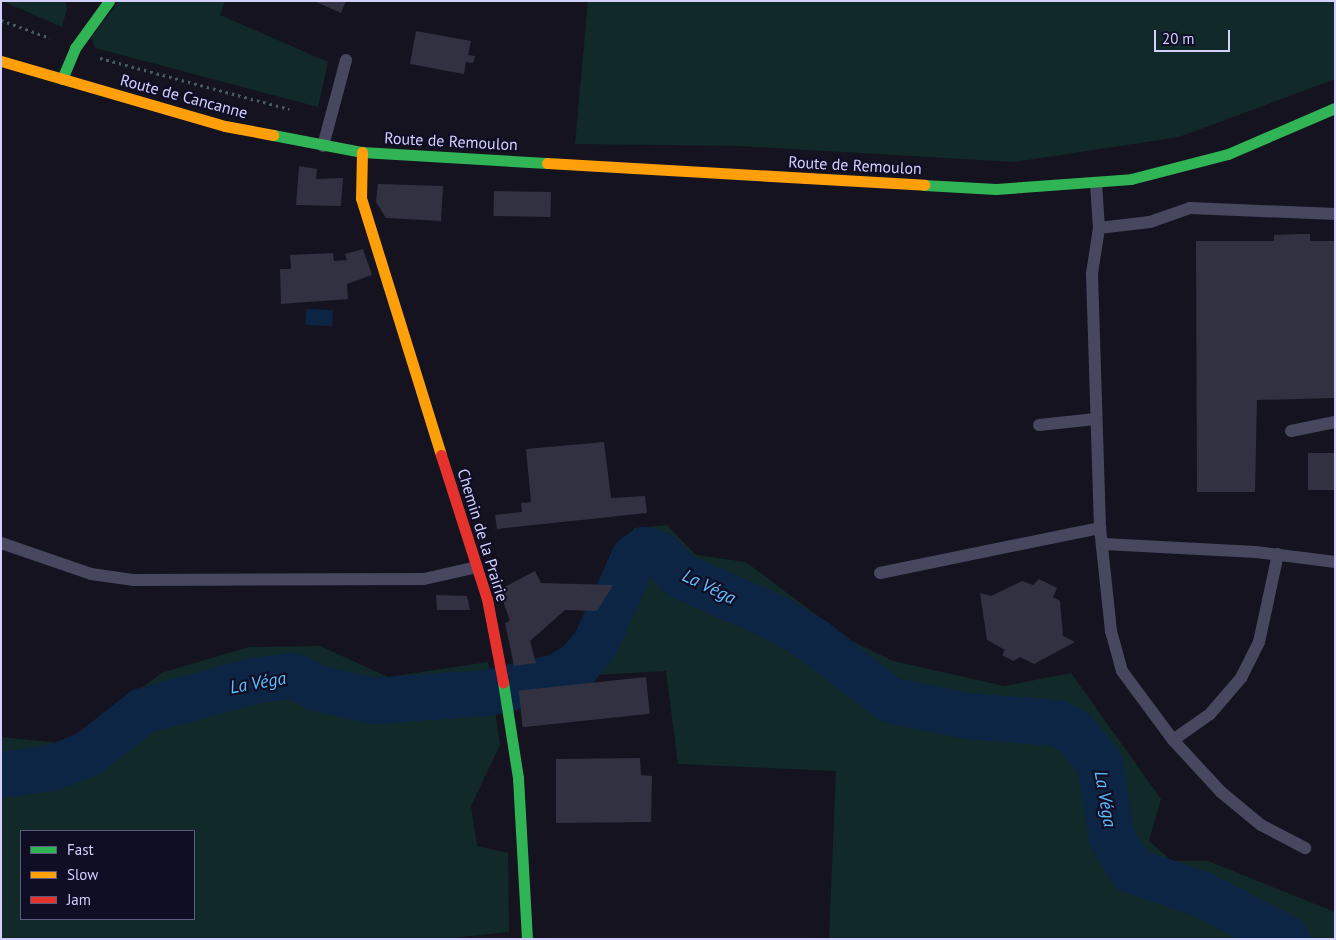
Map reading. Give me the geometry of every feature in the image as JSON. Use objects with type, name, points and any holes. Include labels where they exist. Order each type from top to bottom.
[{"type":"main road","points":[[62,79],[75,48],[109,1]]},
{"type":"main road","name":"Route de Cancanne","points":[[1,61],[225,126],[362,152]]},
{"type":"main road","name":"Route de Remoulon","points":[[362,152],[996,189],[1096,183],[1228,154],[1335,108]]},
{"type":"main road","name":"Chemin de la Prairie","points":[[362,152],[361,198],[371,236],[477,567],[500,665],[507,699],[518,778],[526,939]]},
{"type":"lane","points":[[323,146],[327,118],[346,60]]},
{"type":"lane","points":[[1096,183],[1099,228],[1092,274],[1100,528],[1104,544],[1111,631],[1122,671],[1173,740],[1242,811],[1305,848]]},
{"type":"lane","points":[[1099,228],[1150,222],[1190,208],[1335,214]]},
{"type":"lane","points":[[1039,425],[1096,419]]},
{"type":"lane","points":[[1291,431],[1335,422]]},
{"type":"lane","points":[[880,573],[1100,528]]},
{"type":"lane","points":[[1,543],[91,574],[134,580],[424,578],[477,567]]},
{"type":"lane","points":[[1104,544],[1278,554],[1335,562]]},
{"type":"lane","points":[[1173,740],[1210,714],[1241,678],[1259,642],[1278,554]]},
{"type":"path","points":[[1,20],[75,48],[327,118]]},
{"type":"green space","points":[[2,1],[65,1],[67,8],[62,27]]},
{"type":"green space","points":[[119,1],[225,1],[220,15],[328,62],[318,107],[95,48],[91,38]]},
{"type":"green space","points":[[588,1],[1335,1],[1335,79],[1179,137],[1014,162],[740,146],[575,144]]},
{"type":"green space","points":[[667,525],[696,555],[746,562],[850,640],[893,661],[1004,686],[1071,673],[1161,799],[1149,841],[1172,861],[1208,861],[1335,912],[1335,939],[829,939],[836,771],[678,764],[666,671],[578,676],[603,655],[637,591],[611,568],[634,528]]},
{"type":"green space","points":[[320,646],[388,677],[488,662],[500,745],[471,806],[477,846],[508,853],[509,932],[443,939],[1,939],[1,737],[71,744],[161,673],[249,647]]},
{"type":"water","points":[[306,309],[333,310],[332,326],[305,325]]},
{"type":"building","points":[[314,1],[346,1],[341,13]]},
{"type":"building","points":[[416,31],[471,41],[468,55],[475,56],[473,63],[466,62],[464,74],[410,64]]},
{"type":"building","points":[[299,166],[317,169],[316,179],[343,178],[341,206],[296,205]]},
{"type":"building","points":[[378,184],[443,186],[441,221],[386,218],[376,202]]},
{"type":"building","points":[[494,191],[551,192],[551,217],[494,216]]},
{"type":"building","points":[[1310,234],[1310,241],[1335,241],[1335,398],[1257,400],[1255,492],[1197,492],[1196,241],[1274,241],[1274,235]]},
{"type":"building","points":[[363,249],[372,275],[347,284],[348,299],[281,304],[280,269],[291,269],[290,255],[333,253],[334,261],[347,260],[345,254]]},
{"type":"building","points":[[604,442],[611,498],[645,496],[647,513],[497,529],[495,515],[522,512],[521,503],[531,502],[526,449]]},
{"type":"building","points":[[1308,453],[1335,453],[1335,490],[1308,490]]},
{"type":"building","points":[[535,571],[541,583],[613,585],[597,611],[565,610],[530,641],[536,663],[514,666],[505,623],[510,621],[499,590]]},
{"type":"building","points":[[1039,579],[1057,588],[1053,597],[1060,601],[1063,636],[1075,642],[1034,664],[1020,657],[1013,661],[1002,655],[1005,650],[987,640],[980,593],[991,596],[1022,581],[1033,585]]},
{"type":"building","points":[[436,595],[467,596],[470,610],[437,610]]},
{"type":"building","points":[[646,677],[650,714],[523,727],[519,690]]},
{"type":"building","points":[[640,758],[641,775],[652,776],[651,822],[556,823],[556,759]]},
{"type":"waterway","name":"La Véga","points":[[1,775],[53,768],[88,754],[143,711],[257,680],[294,676],[317,688],[373,701],[487,693],[557,677],[578,665],[595,645],[634,558],[645,550],[660,555],[681,576],[778,619],[813,640],[890,700],[966,716],[1057,723],[1074,732],[1100,763],[1112,838],[1131,870],[1203,895],[1287,939]]},
{"type":"traffic: fast","points":[[62,79],[75,48],[109,1]]},
{"type":"traffic: fast","points":[[924,185],[996,189],[1131,179],[1228,154],[1335,108]]},
{"type":"traffic: fast","points":[[273,135],[362,152],[547,163]]},
{"type":"traffic: fast","points":[[503,682],[518,778],[527,939]]},
{"type":"traffic: slow","points":[[1,61],[225,126],[273,135]]},
{"type":"traffic: slow","points":[[362,152],[361,198],[441,455]]},
{"type":"traffic: slow","points":[[547,163],[924,185]]},
{"type":"traffic: jam","points":[[441,455],[487,599],[503,682]]}]
